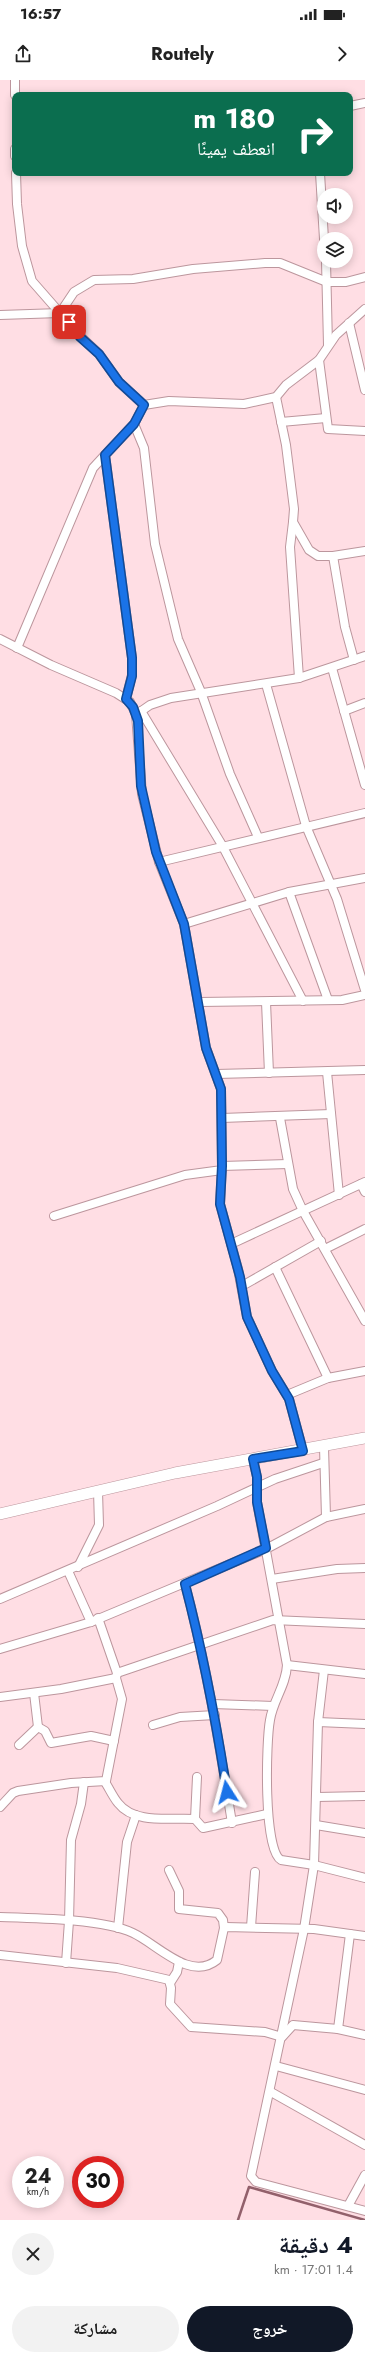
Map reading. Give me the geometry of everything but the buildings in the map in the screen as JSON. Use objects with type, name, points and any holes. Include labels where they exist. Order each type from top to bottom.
[{"type":"street","points":[[15,80],[15,92]]},
{"type":"street","points":[[353,105],[365,103]]},
{"type":"street","points":[[16,176],[17,204],[26,266],[32,281],[99,354],[119,382],[144,405],[169,402],[244,404],[276,397],[286,385],[320,360],[336,334],[365,309]]},
{"type":"street","points":[[320,176],[324,232]]},
{"type":"street","points":[[60,313],[74,292],[94,280],[133,278],[193,269],[280,263],[327,282],[346,282],[365,277]]},
{"type":"street","points":[[326,268],[328,346]]},
{"type":"street","points":[[0,315],[60,313]]},
{"type":"street","points":[[349,323],[365,390]]},
{"type":"street","points":[[320,360],[326,426],[330,430],[365,431]]},
{"type":"street","points":[[276,397],[294,509],[290,547],[299,678]]},
{"type":"street","points":[[16,648],[93,468],[134,424],[144,405]]},
{"type":"street","points":[[281,422],[326,418]]},
{"type":"street","points":[[134,424],[144,448],[155,544],[178,639],[201,692],[225,760],[258,838]]},
{"type":"street","points":[[105,455],[132,658],[132,676],[126,699]]},
{"type":"street","points":[[293,522],[309,550],[318,556],[333,556],[365,551]]},
{"type":"street","points":[[333,556],[345,626],[354,660]]},
{"type":"street","points":[[0,639],[16,648],[126,699],[138,712],[222,845],[303,1000]]},
{"type":"street","points":[[138,712],[161,701],[201,692],[266,684],[299,678],[365,656]]},
{"type":"street","points":[[332,668],[365,785]]},
{"type":"street","points":[[266,684],[306,826],[332,886],[365,990]]},
{"type":"street","points":[[344,710],[365,703]]},
{"type":"street","points":[[138,712],[141,786],[159,862],[184,924],[208,1058],[221,1089],[222,1168],[220,1204],[242,1286],[247,1317],[275,1377],[287,1395],[303,1451]]},
{"type":"street","points":[[159,862],[222,845],[365,813]]},
{"type":"street","points":[[184,924],[288,892],[332,886],[365,878]]},
{"type":"street","points":[[288,892],[328,1000]]},
{"type":"street","points":[[199,1002],[328,1000],[365,995]]},
{"type":"street","points":[[266,1002],[269,1073]]},
{"type":"street","points":[[216,1074],[365,1070]]},
{"type":"street","points":[[327,1072],[339,1195]]},
{"type":"street","points":[[222,1118],[280,1118],[331,1114]]},
{"type":"street","points":[[280,1118],[291,1182],[303,1211],[365,1321]]},
{"type":"street","points":[[54,1216],[185,1175],[222,1168],[288,1164]]},
{"type":"street","points":[[231,1244],[363,1183],[365,1192]]},
{"type":"street","points":[[325,1249],[365,1229]]},
{"type":"street","points":[[242,1286],[321,1241]]},
{"type":"street","points":[[275,1267],[328,1378]]},
{"type":"street","points":[[287,1395],[328,1378],[365,1371]]},
{"type":"street","points":[[0,1514],[187,1471],[303,1451],[365,1438]]},
{"type":"street","points":[[324,1447],[326,1517]]},
{"type":"street","points":[[253,1459],[256,1470],[256,1487],[266,1548],[280,1619],[287,1665],[284,1684],[273,1706],[268,1735],[268,1814],[275,1852],[278,1858],[314,1865],[365,1878]]},
{"type":"street","points":[[0,1599],[78,1567],[275,1479],[324,1463]]},
{"type":"street","points":[[78,1567],[99,1525],[98,1491]]},
{"type":"street","points":[[0,1649],[94,1620],[185,1584],[266,1548],[326,1517],[365,1509]]},
{"type":"street","points":[[272,1579],[337,1569],[365,1568]]},
{"type":"street","points":[[68,1571],[94,1620],[116,1675],[122,1699],[105,1782],[118,1803],[136,1815],[154,1819],[196,1819]]},
{"type":"street","points":[[185,1584],[201,1643],[213,1704],[232,1823]]},
{"type":"street","points":[[0,1697],[34,1693],[116,1675],[201,1643],[265,1622],[280,1619],[365,1624]]},
{"type":"street","points":[[287,1665],[365,1674]]},
{"type":"street","points":[[324,1670],[318,1722],[314,1865],[304,1929],[271,2092],[251,2172],[252,2179],[365,2211]]},
{"type":"street","points":[[34,1693],[38,1727]]},
{"type":"street","points":[[213,1704],[273,1706]]},
{"type":"street","points":[[153,1725],[180,1717],[215,1715]]},
{"type":"street","points":[[318,1722],[365,1724]]},
{"type":"street","points":[[38,1727],[45,1731],[51,1744],[91,1736],[114,1741]]},
{"type":"street","points":[[19,1744],[38,1727]]},
{"type":"street","points":[[197,1777],[196,1819],[203,1828],[232,1823],[268,1814]]},
{"type":"street","points":[[0,1807],[13,1793],[18,1791],[84,1782],[105,1782]]},
{"type":"street","points":[[66,1963],[69,1921],[70,1840],[81,1804],[84,1782]]},
{"type":"street","points":[[317,1797],[365,1796]]},
{"type":"street","points":[[118,1928],[127,1842],[136,1815]]},
{"type":"street","points":[[316,1825],[365,1832]]},
{"type":"street","points":[[0,1917],[69,1921],[118,1928],[134,1933],[179,1962],[195,1968],[213,1963],[217,1960],[224,1928],[221,1916],[218,1913],[179,1909],[179,1891],[169,1870]]},
{"type":"street","points":[[251,1927],[255,1872]]},
{"type":"street","points":[[224,1928],[251,1927],[304,1929],[365,1936]]},
{"type":"street","points":[[338,2029],[350,1934]]},
{"type":"street","points":[[0,1956],[132,1971],[165,1978],[170,1984]]},
{"type":"street","points":[[179,1962],[177,1972],[170,1984],[170,2004],[191,2027],[265,2032],[282,2037]]},
{"type":"street","points":[[282,2037],[293,2025],[338,2029],[365,2035]]},
{"type":"street","points":[[276,2066],[365,2090]]},
{"type":"street","points":[[271,2092],[365,2145]]},
{"type":"street","points":[[348,2206],[365,2175]]},
{"type":"waterway","points":[[238,2220],[249,2187],[365,2220]]},
{"type":"route","points":[[69,322],[80,337],[99,354],[119,382],[144,405],[134,424],[105,455],[109,471],[114,526],[132,658],[132,676],[126,699],[133,707],[138,721],[139,770],[142,794],[156,852],[162,870],[171,887],[184,924],[208,1058],[220,1084],[222,1093],[222,1166],[219,1195],[220,1204],[240,1277],[247,1317],[275,1377],[289,1399],[303,1451],[253,1459],[257,1477],[257,1502],[266,1548],[185,1584],[201,1643],[213,1704],[227,1792]]}]
